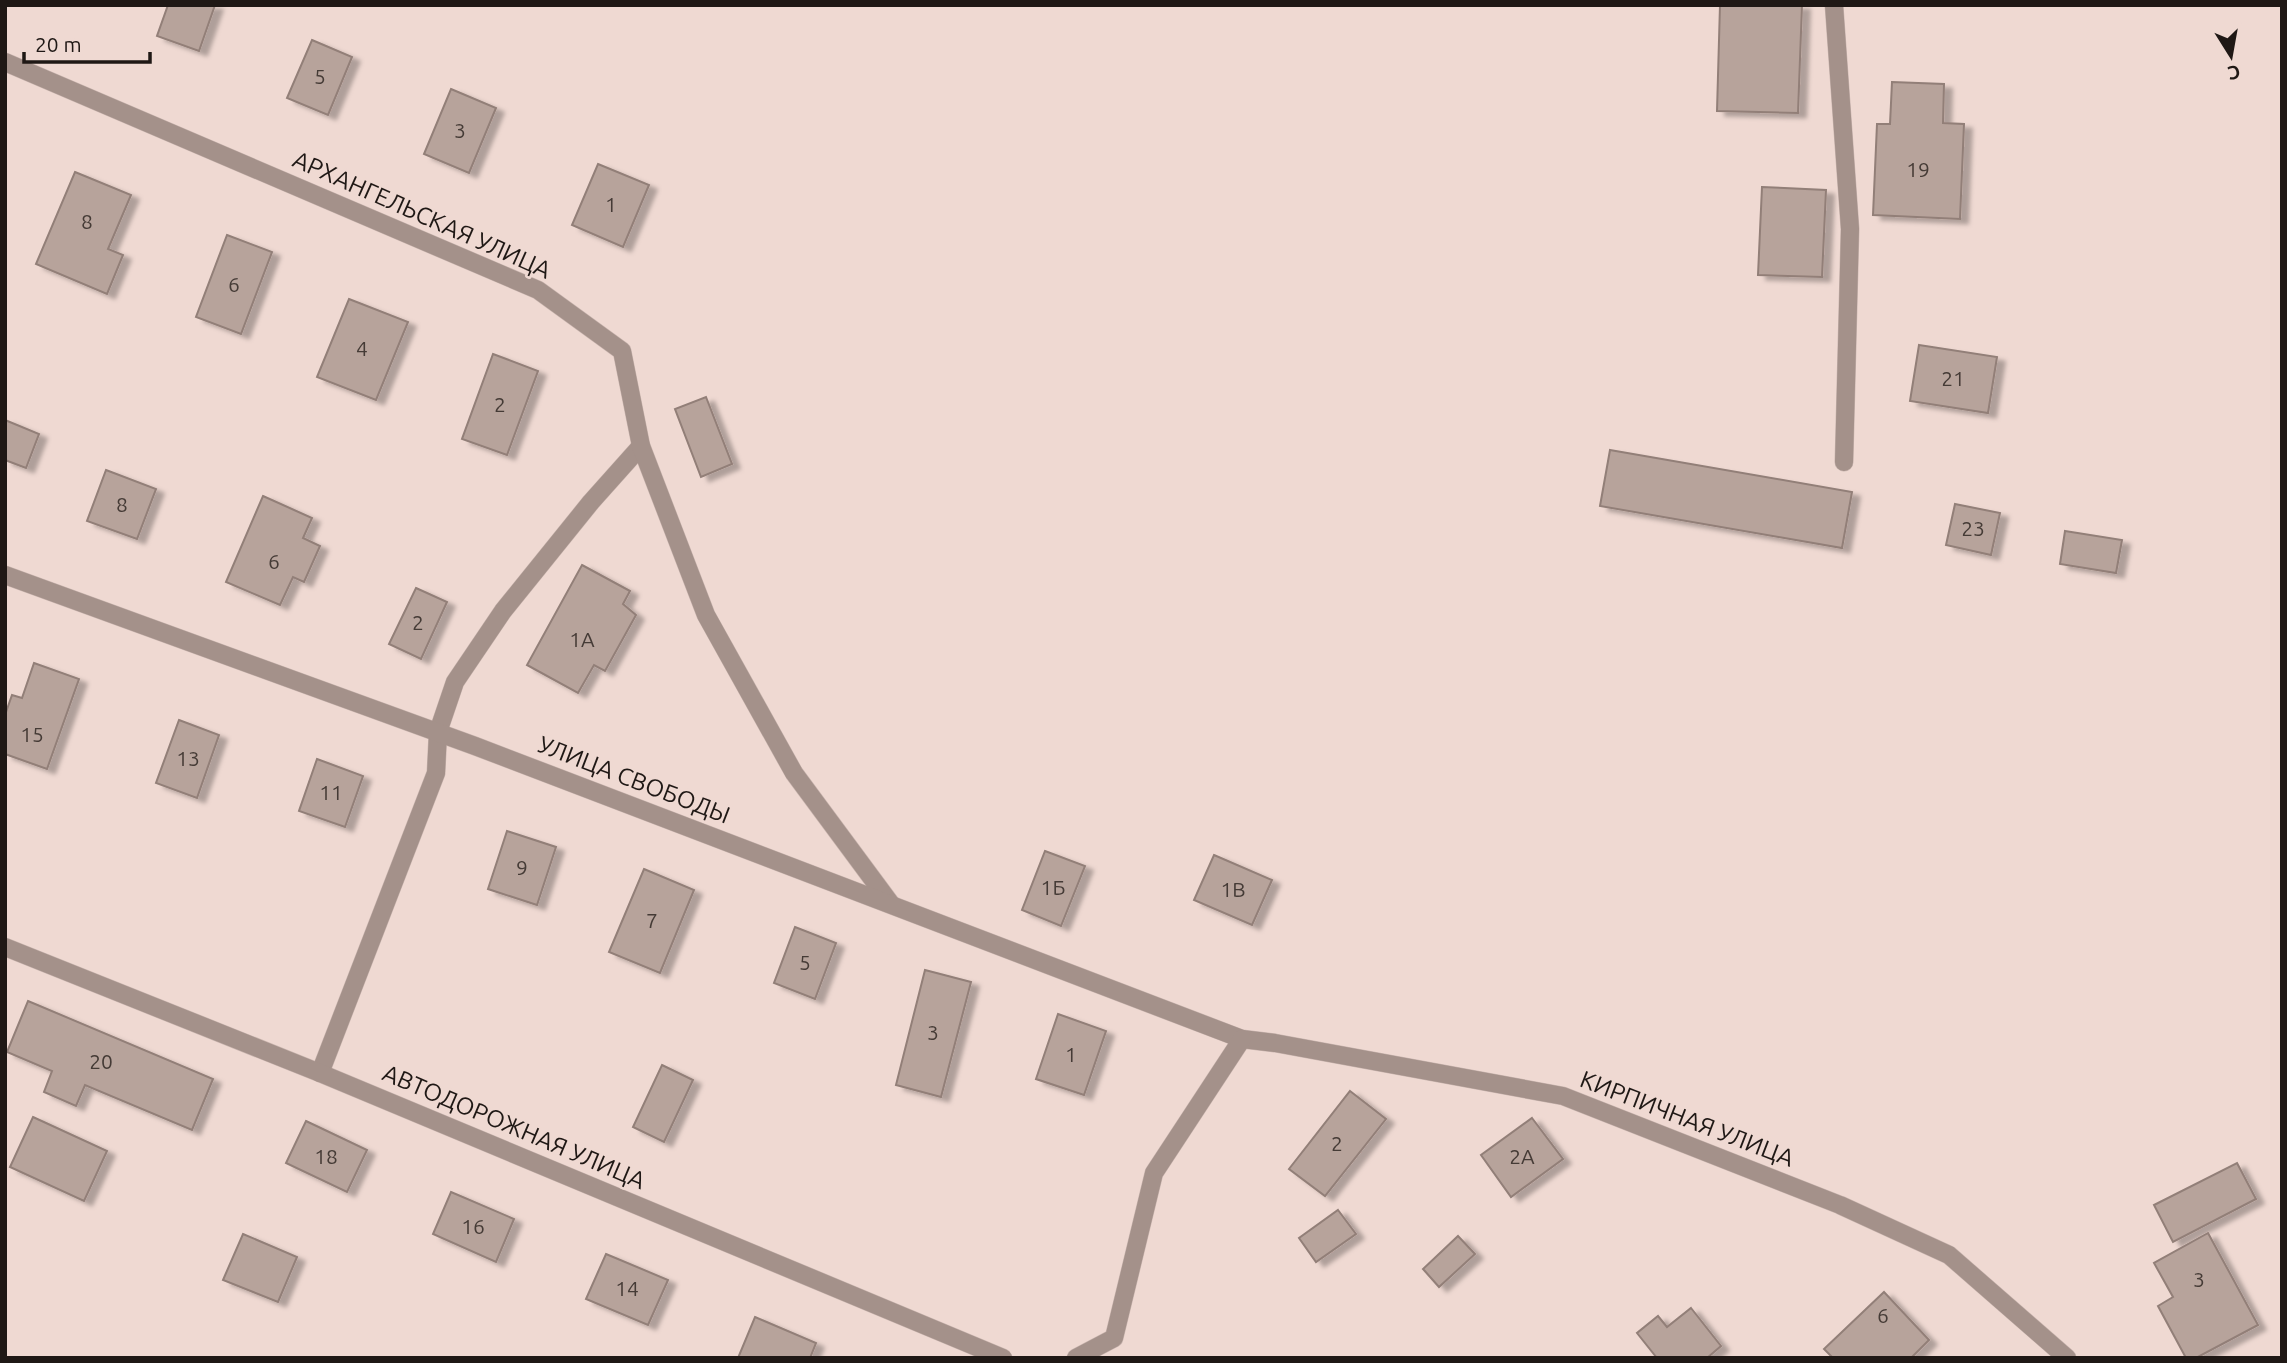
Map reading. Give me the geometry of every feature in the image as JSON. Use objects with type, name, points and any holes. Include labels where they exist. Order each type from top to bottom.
[{"type":"street","points":[[1834,5],[1850,229],[1844,462]]},
{"type":"street","name":"АРХАНГЕЛЬСКАЯ УЛИЦА","points":[[5,62],[538,290],[622,351],[641,446],[706,615],[794,773],[892,905]]},
{"type":"street","points":[[320,1073],[436,773],[438,732],[455,682],[503,611],[591,502],[641,446]]},
{"type":"street","name":"УЛИЦА СВОБОДЫ","points":[[5,575],[438,732],[1242,1039]]},
{"type":"street","name":"АВТОДОРОЖНАЯ УЛИЦА","points":[[5,947],[320,1073],[1003,1358]]},
{"type":"street","points":[[1076,1358],[1114,1338],[1154,1174],[1242,1039]]},
{"type":"street","name":"КИРПИЧНАЯ УЛИЦА","points":[[1242,1039],[1563,1096],[1840,1205],[1949,1255],[2067,1358]]},
{"type":"building","points":[[168,5],[215,5],[199,51],[157,36]]},
{"type":"building","points":[[1720,5],[1802,5],[1798,113],[1717,111]]},
{"type":"building","points":[[312,40],[352,57],[328,115],[287,98]]},
{"type":"building","points":[[1892,82],[1944,84],[1943,123],[1964,124],[1960,219],[1873,215],[1877,124],[1890,124]]},
{"type":"building","points":[[451,89],[496,108],[469,173],[424,154]]},
{"type":"building","points":[[598,164],[649,185],[623,247],[572,225]]},
{"type":"building","points":[[75,172],[131,195],[108,249],[123,255],[107,294],[36,264]]},
{"type":"building","points":[[1762,187],[1826,190],[1822,277],[1758,275]]},
{"type":"building","points":[[227,235],[272,252],[241,334],[196,317]]},
{"type":"building","points":[[349,299],[408,322],[376,400],[317,377]]},
{"type":"building","points":[[1919,345],[1997,357],[1988,413],[1910,401]]},
{"type":"building","points":[[493,354],[538,371],[507,455],[462,439]]},
{"type":"building","points":[[706,397],[732,464],[701,477],[675,409]]},
{"type":"building","points":[[5,420],[39,434],[26,468],[5,460]]},
{"type":"building","points":[[1610,450],[1852,492],[1842,548],[1600,506]]},
{"type":"building","points":[[106,470],[156,489],[137,539],[87,521]]},
{"type":"building","points":[[263,496],[312,518],[303,538],[320,546],[304,582],[293,577],[280,605],[226,582]]},
{"type":"building","points":[[1955,504],[2000,513],[1991,555],[1946,545]]},
{"type":"building","points":[[2065,531],[2122,540],[2116,573],[2060,564]]},
{"type":"building","points":[[582,565],[630,591],[623,604],[636,615],[605,671],[594,665],[578,693],[527,665]]},
{"type":"building","points":[[416,588],[447,602],[421,659],[389,644]]},
{"type":"building","points":[[34,663],[79,679],[47,769],[5,754],[5,715],[12,695],[22,698]]},
{"type":"building","points":[[179,720],[219,735],[197,798],[156,783]]},
{"type":"building","points":[[317,759],[363,776],[345,827],[299,811]]},
{"type":"building","points":[[507,831],[556,847],[537,905],[488,889]]},
{"type":"building","points":[[1045,851],[1085,866],[1061,926],[1022,910]]},
{"type":"building","points":[[1214,855],[1272,880],[1252,925],[1194,900]]},
{"type":"building","points":[[644,869],[694,890],[660,973],[609,952]]},
{"type":"building","points":[[795,927],[836,943],[815,999],[774,983]]},
{"type":"building","points":[[925,970],[971,982],[941,1097],[896,1085]]},
{"type":"building","points":[[28,1001],[213,1079],[192,1130],[85,1085],[76,1106],[44,1092],[52,1071],[7,1052]]},
{"type":"building","points":[[1058,1014],[1106,1031],[1084,1095],[1036,1079]]},
{"type":"building","points":[[662,1065],[693,1080],[664,1142],[633,1127]]},
{"type":"building","points":[[1350,1091],[1386,1119],[1325,1196],[1289,1169]]},
{"type":"building","points":[[33,1117],[107,1151],[84,1201],[10,1167]]},
{"type":"building","points":[[1532,1118],[1563,1159],[1511,1197],[1481,1155]]},
{"type":"building","points":[[306,1121],[367,1150],[347,1192],[286,1163]]},
{"type":"building","points":[[2237,1163],[2256,1199],[2173,1242],[2154,1205]]},
{"type":"building","points":[[451,1192],[514,1219],[496,1262],[433,1234]]},
{"type":"building","points":[[1338,1210],[1356,1234],[1316,1262],[1299,1238]]},
{"type":"building","points":[[2208,1233],[2258,1325],[2196,1358],[2186,1358],[2158,1306],[2173,1297],[2154,1263]]},
{"type":"building","points":[[243,1234],[297,1257],[278,1302],[223,1280]]},
{"type":"building","points":[[1458,1236],[1475,1254],[1439,1287],[1423,1269]]},
{"type":"building","points":[[606,1254],[668,1280],[648,1325],[586,1299]]},
{"type":"building","points":[[1884,1292],[1929,1340],[1911,1358],[1833,1358],[1824,1349]]},
{"type":"building","points":[[1691,1308],[1721,1346],[1707,1358],[1657,1358],[1637,1333],[1658,1316],[1667,1327]]},
{"type":"building","points":[[755,1317],[816,1343],[810,1358],[738,1358]]}]
